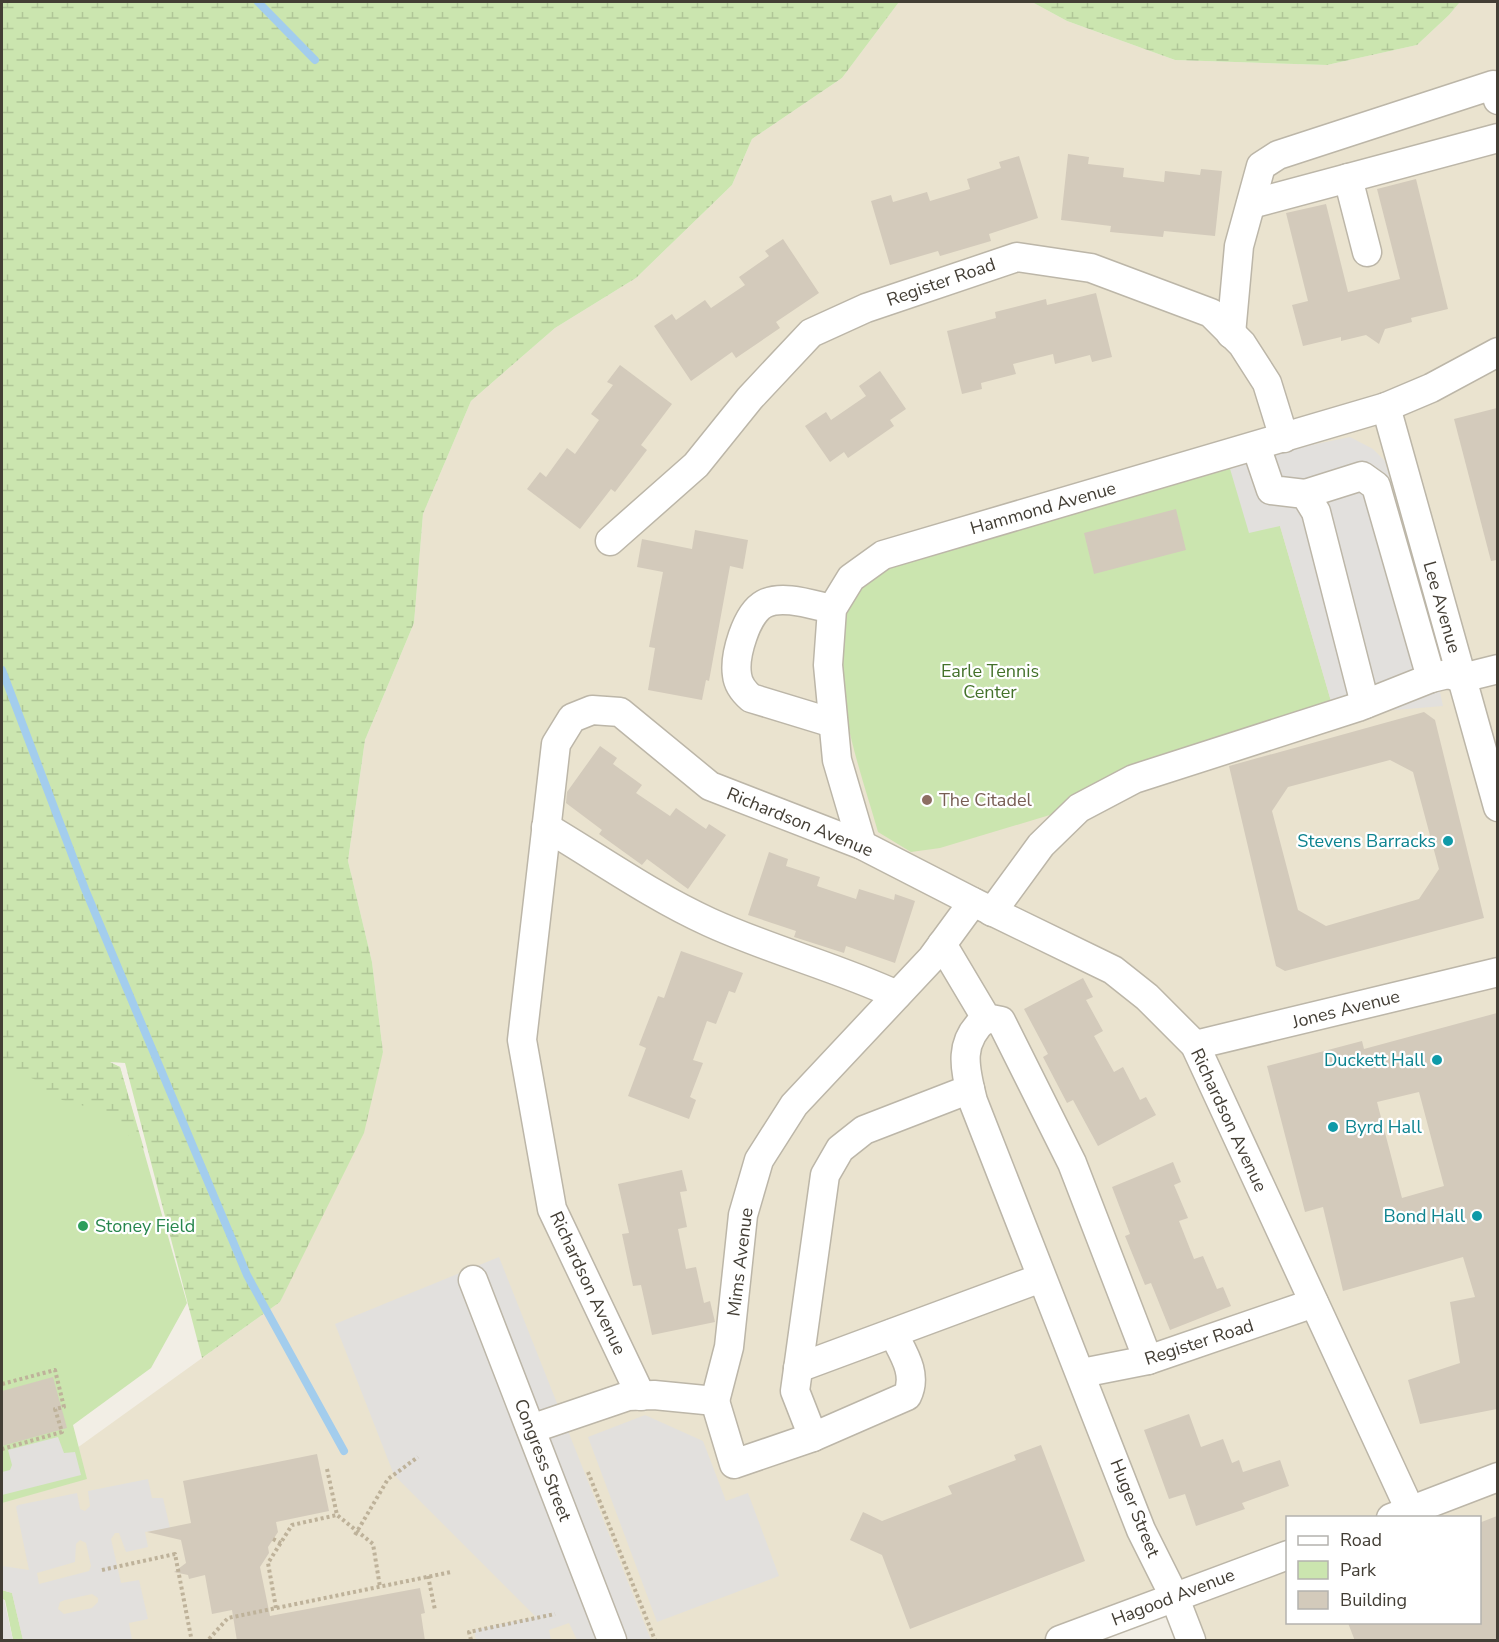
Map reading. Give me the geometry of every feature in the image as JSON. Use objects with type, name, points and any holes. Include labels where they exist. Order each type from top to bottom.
[{"type":"street","points":[[1232,334],[1239,246],[1261,166],[1278,155],[1493,85],[1497,100]]},
{"type":"street","points":[[1251,204],[1497,138]]},
{"type":"street","points":[[1348,178],[1367,252]]},
{"type":"street","name":"Register Road","points":[[610,542],[696,465],[750,398],[811,333],[866,308],[1017,257],[1091,268],[1211,314],[1242,344],[1267,383],[1284,438]]},
{"type":"street","name":"Hammond Avenue","points":[[862,845],[837,760],[828,665],[832,609],[851,578],[883,555],[1386,407],[1431,388],[1497,352]]},
{"type":"street","name":"Lee Avenue","points":[[1386,407],[1497,807]]},
{"type":"street","points":[[1256,446],[1271,490],[1305,494],[1362,476],[1377,486],[1431,678],[1448,674],[1462,678],[1497,669]]},
{"type":"street","points":[[1305,494],[1316,512],[1365,704]]},
{"type":"street","points":[[1396,554],[1425,545]]},
{"type":"street","points":[[832,609],[775,600],[764,604],[753,613],[746,624],[737,664],[737,677],[742,690],[764,705],[833,723]]},
{"type":"street","name":"Mims Avenue","points":[[715,1401],[729,1347],[743,1215],[759,1160],[794,1105],[942,944],[983,907],[1079,808],[1134,778],[1365,704],[1431,678]]},
{"type":"street","name":"Richardson Avenue","points":[[641,1396],[552,1209],[522,1040],[556,744],[572,718],[592,710],[620,712],[710,786],[862,845],[1113,970],[1147,997],[1195,1045],[1314,1303],[1400,1514]]},
{"type":"street","points":[[546,827],[684,910],[754,941],[848,973],[897,995]]},
{"type":"street","points":[[942,944],[986,1018],[1001,1021],[1072,1163],[1148,1360]]},
{"type":"street","name":"Jones Avenue","points":[[1195,1045],[1497,972]]},
{"type":"street","name":"Huger Street","points":[[986,1018],[974,1028],[966,1046],[965,1070],[970,1089],[1041,1278],[1082,1374],[1141,1530],[1174,1596],[1191,1641]]},
{"type":"street","points":[[813,1437],[795,1391],[825,1175],[840,1149],[864,1130],[970,1089]]},
{"type":"street","points":[[798,1368],[1041,1278]]},
{"type":"street","name":"Congress Street","points":[[473,1280],[612,1641]]},
{"type":"street","name":"Register Road","points":[[1082,1374],[1148,1360],[1314,1303]]},
{"type":"street","points":[[531,1429],[606,1402],[641,1396],[715,1401],[734,1464],[813,1437],[907,1396],[911,1386],[910,1369],[893,1333]]},
{"type":"street","points":[[1400,1514],[1497,1477]]},
{"type":"street","name":"Hagood Avenue","points":[[1060,1641],[1286,1555]]},
{"type":"path","points":[[2,1384],[55,1370],[64,1407],[55,1409],[62,1432],[2,1449]]},
{"type":"path","points":[[356,1534],[388,1479],[418,1457]]},
{"type":"path","points":[[327,1469],[336,1515],[356,1534],[373,1544],[380,1587]]},
{"type":"path","points":[[588,1472],[655,1641]]},
{"type":"path","points":[[276,1608],[268,1563],[280,1543],[292,1525],[336,1515]]},
{"type":"path","points":[[273,1539],[280,1543]]},
{"type":"path","points":[[102,1570],[175,1554],[191,1637]]},
{"type":"path","points":[[177,1561],[185,1559]]},
{"type":"path","points":[[209,1639],[228,1618],[451,1572]]},
{"type":"path","points":[[428,1576],[435,1610]]},
{"type":"path","points":[[471,1641],[469,1632],[555,1614]]},
{"type":"shaded area","name":"The Citadel","points":[[899,2],[1032,2],[1067,21],[1175,60],[1327,65],[1417,45],[1460,2],[1497,2],[1497,1640],[1191,1640],[1174,1597],[1060,1640],[19,1640],[2,1563],[2,1502],[280,1302],[383,1052],[372,962],[348,861],[365,740],[414,623],[423,514],[471,401],[555,328],[636,278],[732,185],[752,139],[842,78]]},
{"type":"shaded area","points":[[1350,437],[1373,449],[1385,461],[1410,552],[1443,706],[1335,715],[1280,526],[1249,533],[1228,462]]},
{"type":"shaded area","points":[[499,1257],[651,1640],[577,1640],[569,1623],[549,1630],[551,1640],[476,1640],[474,1630],[536,1617],[394,1475],[335,1324]]},
{"type":"shaded area","points":[[645,1415],[703,1441],[726,1501],[748,1493],[779,1576],[657,1622],[588,1437]]},
{"type":"shaded area","points":[[58,1437],[64,1453],[75,1452],[81,1475],[2,1495],[2,1472],[10,1470],[12,1465],[8,1450]]},
{"type":"shaded area","points":[[148,1479],[152,1498],[163,1498],[170,1528],[145,1532],[148,1547],[126,1552],[119,1533],[115,1533],[111,1539],[121,1583],[139,1580],[148,1619],[129,1623],[132,1640],[23,1640],[12,1593],[2,1590],[2,1566],[29,1570],[16,1507],[77,1493],[80,1509],[85,1511],[90,1506],[88,1491]],"holes":[[[80,1540],[86,1543],[91,1566],[89,1571],[39,1584],[37,1573],[75,1562],[76,1544]],[[92,1594],[98,1598],[98,1602],[92,1608],[64,1614],[58,1609],[60,1602]]]},
{"type":"shaded area","points":[[4,1599],[13,1640],[2,1640],[2,1600]]},
{"type":"green space","points":[[2,2],[899,2],[842,78],[752,139],[732,185],[636,278],[555,328],[471,401],[423,514],[414,623],[365,740],[348,861],[372,962],[383,1052],[364,1133],[280,1302],[202,1358],[125,1063],[110,1062],[120,1067],[144,1149],[99,1110],[47,1096],[34,1079],[2,1070]]},
{"type":"green space","points":[[1032,2],[1460,2],[1417,45],[1327,65],[1175,60],[1067,21]]},
{"type":"green space","name":"Earle Tennis Center","points":[[1228,462],[1280,526],[1335,715],[1063,811],[940,848],[911,852],[878,832],[846,713],[841,681],[840,649],[844,621],[855,595],[875,570]]},
{"type":"green space","name":"Stoney Field","points":[[2,1022],[120,1067],[187,1303],[151,1368],[73,1425],[87,1479],[2,1503]]},
{"type":"green space","points":[[2,1590],[12,1593],[23,1640],[13,1640],[5,1600],[2,1600]]},
{"type":"building","points":[[1068,154],[1089,157],[1088,164],[1124,168],[1123,177],[1164,182],[1165,171],[1200,175],[1201,169],[1222,171],[1215,236],[1164,231],[1163,237],[1110,232],[1111,226],[1061,220]]},
{"type":"building","points":[[1019,156],[1038,218],[989,234],[991,241],[940,256],[938,251],[890,265],[871,201],[891,195],[893,202],[927,192],[930,201],[970,189],[967,179],[1001,168],[999,162]]},
{"type":"building","points":[[1416,179],[1448,309],[1411,318],[1412,322],[1385,329],[1379,344],[1366,335],[1341,341],[1341,337],[1303,346],[1292,305],[1308,301],[1286,213],[1326,204],[1348,292],[1400,279],[1377,189]]},
{"type":"building","points":[[783,239],[819,293],[776,322],[780,328],[736,358],[732,352],[691,381],[654,326],[672,314],[676,320],[705,300],[711,308],[745,285],[739,277],[769,256],[765,251]]},
{"type":"building","points":[[1096,293],[1112,357],[1092,362],[1090,355],[1055,364],[1053,354],[1013,364],[1016,374],[981,383],[982,389],[962,394],[947,331],[996,318],[995,312],[1046,299],[1047,305]]},
{"type":"building","points":[[620,365],[672,404],[641,445],[647,450],[615,492],[611,489],[580,529],[527,489],[540,472],[546,477],[567,448],[575,454],[599,420],[591,414],[613,385],[607,382]]},
{"type":"building","points":[[880,371],[906,409],[890,420],[894,426],[848,458],[844,452],[830,462],[805,426],[826,412],[831,420],[866,396],[859,386]]},
{"type":"building","points":[[1497,408],[1497,560],[1491,561],[1454,419]]},
{"type":"building","points":[[1176,509],[1186,550],[1094,574],[1084,533]]},
{"type":"building","points":[[695,530],[748,540],[743,569],[730,566],[709,681],[706,680],[702,700],[648,690],[655,648],[649,647],[663,572],[637,567],[642,539],[692,549]]},
{"type":"building","name":"Stevens Barracks","points":[[1424,712],[1435,720],[1484,918],[1285,971],[1276,966],[1229,766]],"holes":[[[1390,760],[1413,772],[1439,869],[1419,899],[1326,926],[1298,910],[1272,811],[1288,787]]]},
{"type":"building","points":[[600,746],[617,758],[613,764],[642,785],[636,793],[670,816],[676,808],[706,829],[709,824],[726,835],[688,889],[647,859],[642,865],[599,834],[602,830],[566,803],[567,792]]},
{"type":"building","points":[[769,852],[788,859],[786,866],[820,877],[817,886],[856,899],[859,889],[894,900],[895,894],[915,901],[895,963],[846,946],[844,953],[794,937],[796,931],[748,915]]},
{"type":"building","points":[[681,951],[743,973],[735,993],[729,991],[716,1024],[707,1021],[693,1060],[703,1063],[690,1097],[696,1100],[689,1119],[628,1096],[646,1048],[639,1045],[658,996],[664,998]]},
{"type":"building","points":[[1083,978],[1093,997],[1086,1000],[1103,1031],[1094,1036],[1114,1072],[1123,1067],[1140,1100],[1146,1097],[1156,1115],[1098,1146],[1073,1100],[1067,1103],[1043,1057],[1048,1054],[1024,1009]]},
{"type":"building","points":[[1497,1013],[1497,1409],[1420,1424],[1408,1380],[1460,1363],[1450,1302],[1475,1297],[1463,1257],[1343,1291],[1323,1207],[1305,1212],[1267,1066],[1362,1041],[1364,1049]],"holes":[[[1419,1092],[1444,1186],[1402,1198],[1377,1102]]]},
{"type":"building","points":[[1173,1162],[1181,1182],[1174,1185],[1188,1218],[1179,1221],[1194,1259],[1203,1256],[1217,1289],[1223,1287],[1231,1306],[1170,1330],[1151,1283],[1145,1285],[1125,1236],[1130,1234],[1112,1187]]},
{"type":"building","points":[[682,1170],[687,1191],[680,1192],[687,1227],[678,1229],[686,1269],[696,1267],[704,1303],[710,1301],[715,1322],[652,1335],[641,1285],[633,1286],[622,1234],[629,1233],[618,1184]]},
{"type":"building","points":[[53,1377],[67,1428],[2,1446],[2,1391]]},
{"type":"building","points":[[1189,1414],[1201,1447],[1223,1439],[1232,1463],[1239,1460],[1243,1472],[1280,1460],[1289,1486],[1242,1503],[1245,1509],[1196,1526],[1185,1494],[1169,1499],[1144,1430]]},
{"type":"building","points":[[1041,1445],[1085,1561],[910,1629],[882,1555],[850,1540],[863,1512],[882,1521],[952,1494],[948,1486],[1016,1460],[1014,1455]]},
{"type":"building","points":[[317,1454],[329,1511],[276,1522],[278,1532],[268,1547],[269,1553],[260,1567],[270,1616],[420,1588],[425,1613],[421,1614],[425,1641],[237,1641],[232,1610],[212,1614],[205,1575],[189,1579],[188,1575],[174,1572],[186,1563],[181,1540],[147,1532],[191,1523],[183,1481]]},
{"type":"building","points":[[1497,1516],[1497,1641],[1355,1641],[1348,1624],[1481,1624],[1481,1522]]},
{"type":"waterway","points":[[258,2],[315,60]]},
{"type":"waterway","points":[[2,670],[85,889],[247,1275],[344,1451]]},
{"type":"place","name":"The Citadel","points":[[927,800]]},
{"type":"place","name":"Stevens Barracks","points":[[1448,841]]},
{"type":"place","name":"Duckett Hall","points":[[1437,1060]]},
{"type":"place","name":"Byrd Hall","points":[[1333,1127]]},
{"type":"place","name":"Bond Hall","points":[[1477,1216]]},
{"type":"place","name":"Stoney Field","points":[[83,1226]]}]
